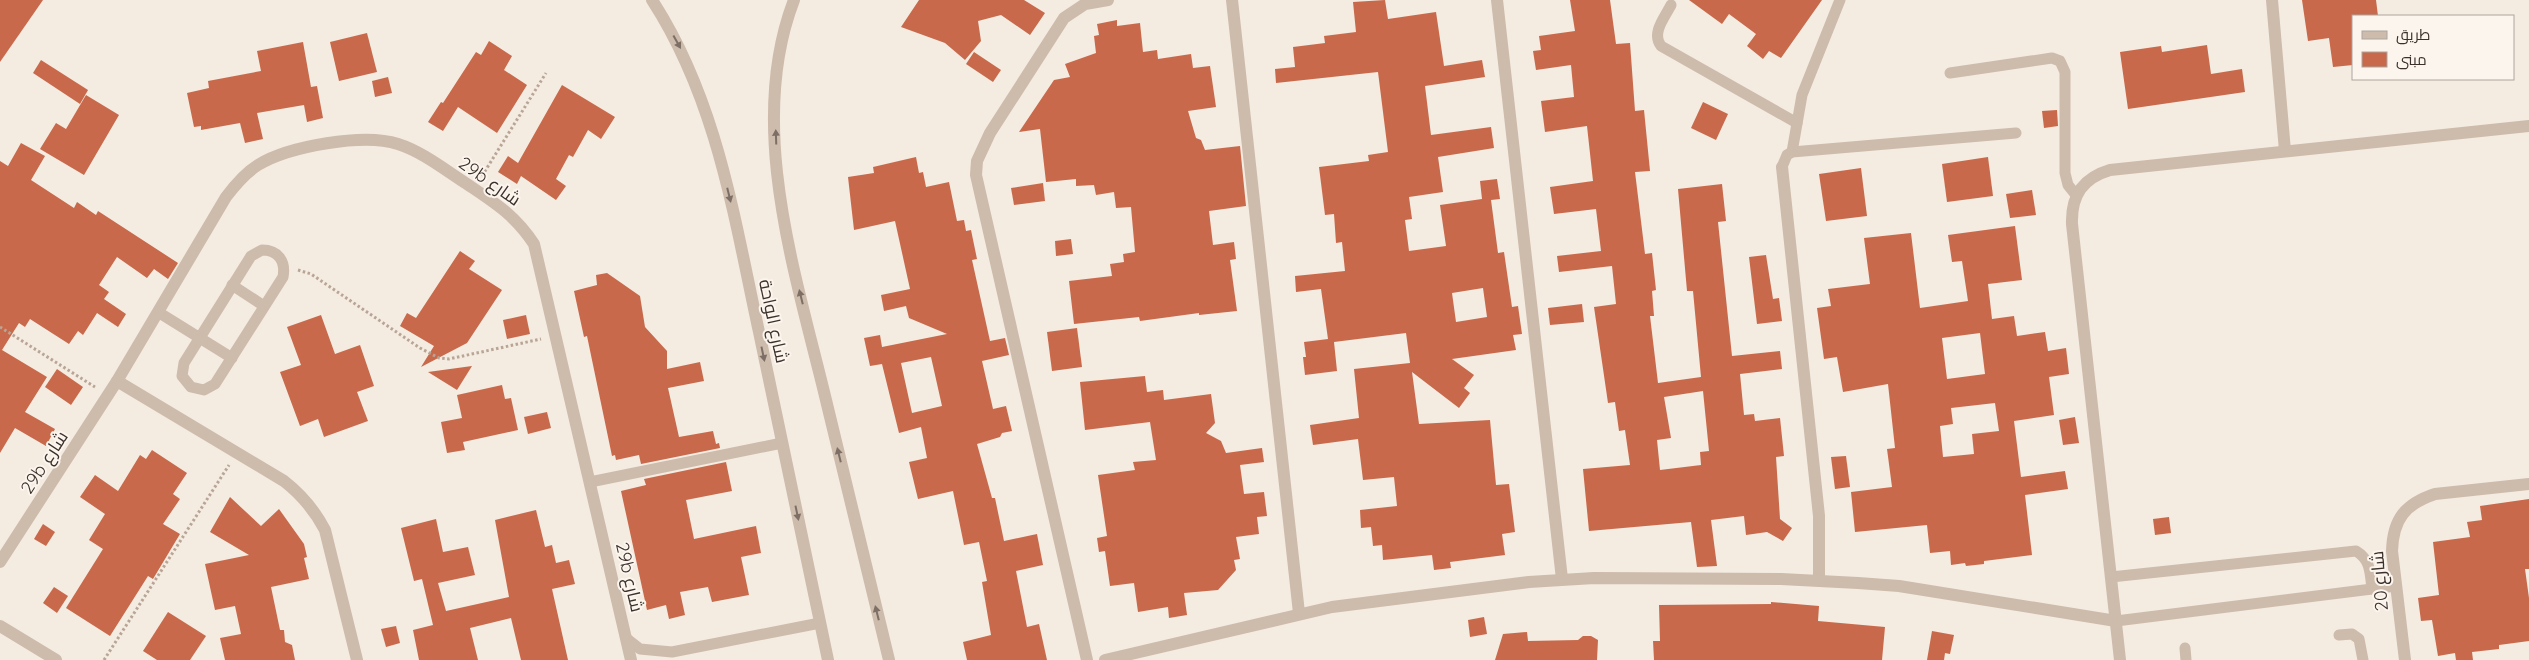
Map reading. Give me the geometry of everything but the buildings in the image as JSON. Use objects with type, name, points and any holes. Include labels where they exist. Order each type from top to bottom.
[{"type":"street","name":"شارع الواحة","points":[[652,0],[682,50],[704,101],[734,214],[828,660]]},
{"type":"street","name":"شارع الواحة","points":[[794,0],[780,43],[777,79],[776,135],[780,192],[794,266],[889,660]]},
{"type":"street","points":[[1087,660],[976,175],[977,161],[990,133],[1064,18],[1085,4],[1108,0]]},
{"type":"street","points":[[1232,0],[1299,613]]},
{"type":"street","points":[[1497,0],[1562,579]]},
{"type":"street","points":[[2272,0],[2285,151]]},
{"type":"street","points":[[2120,660],[2072,224],[2072,209],[2076,195],[2084,183],[2096,174],[2110,170],[2529,126]]},
{"type":"street","name":"29b شارع","points":[[0,562],[117,381],[226,196],[240,179],[252,170],[280,155],[346,140],[372,139],[398,144],[420,154],[506,210],[522,225],[534,244],[631,660]]},
{"type":"street","points":[[1782,167],[1818,516],[1818,580]]},
{"type":"street","points":[[117,381],[284,481],[301,494],[315,511],[325,530],[357,660]]},
{"type":"street","name":"شارع 20","points":[[2405,660],[2396,586],[2393,535],[2398,520],[2407,508],[2420,499],[2435,494],[2529,484]]},
{"type":"street","points":[[1105,660],[1299,613],[1365,602],[1562,579],[1818,580],[1899,586],[2116,621]]},
{"type":"street","points":[[0,626],[56,660]]},
{"type":"lane","points":[[1792,152],[1806,81],[1840,0]]},
{"type":"lane","points":[[1671,5],[1657,31],[1658,42],[1661,46],[1797,123]]},
{"type":"lane","points":[[1950,73],[2052,58],[2060,61],[2065,72],[2066,179],[2076,195]]},
{"type":"lane","points":[[1782,167],[1787,155],[1792,152],[2016,133]]},
{"type":"lane","points":[[262,250],[274,252],[280,257],[284,270],[283,277],[232,358],[210,388],[197,390],[190,387],[182,376],[182,370],[199,338],[251,256],[262,250]]},
{"type":"lane","points":[[232,285],[264,306]]},
{"type":"lane","points":[[158,312],[232,358]]},
{"type":"lane","points":[[590,482],[782,443]]},
{"type":"lane","points":[[2111,577],[2356,551],[2364,556],[2369,565],[2372,589]]},
{"type":"lane","points":[[2116,621],[2396,586]]},
{"type":"lane","points":[[626,638],[640,648],[649,651],[672,652],[820,623]]},
{"type":"lane","points":[[2339,635],[2352,634],[2359,639],[2363,660]]},
{"type":"lane","points":[[2185,648],[2186,660]]},
{"type":"lane","points":[[658,660],[672,652]]},
{"type":"path","points":[[474,189],[546,74]]},
{"type":"path","points":[[284,270],[297,269],[311,274],[425,351],[439,358],[459,357],[556,335]]},
{"type":"path","points":[[0,327],[108,395]]},
{"type":"path","points":[[104,660],[236,453]]}]
